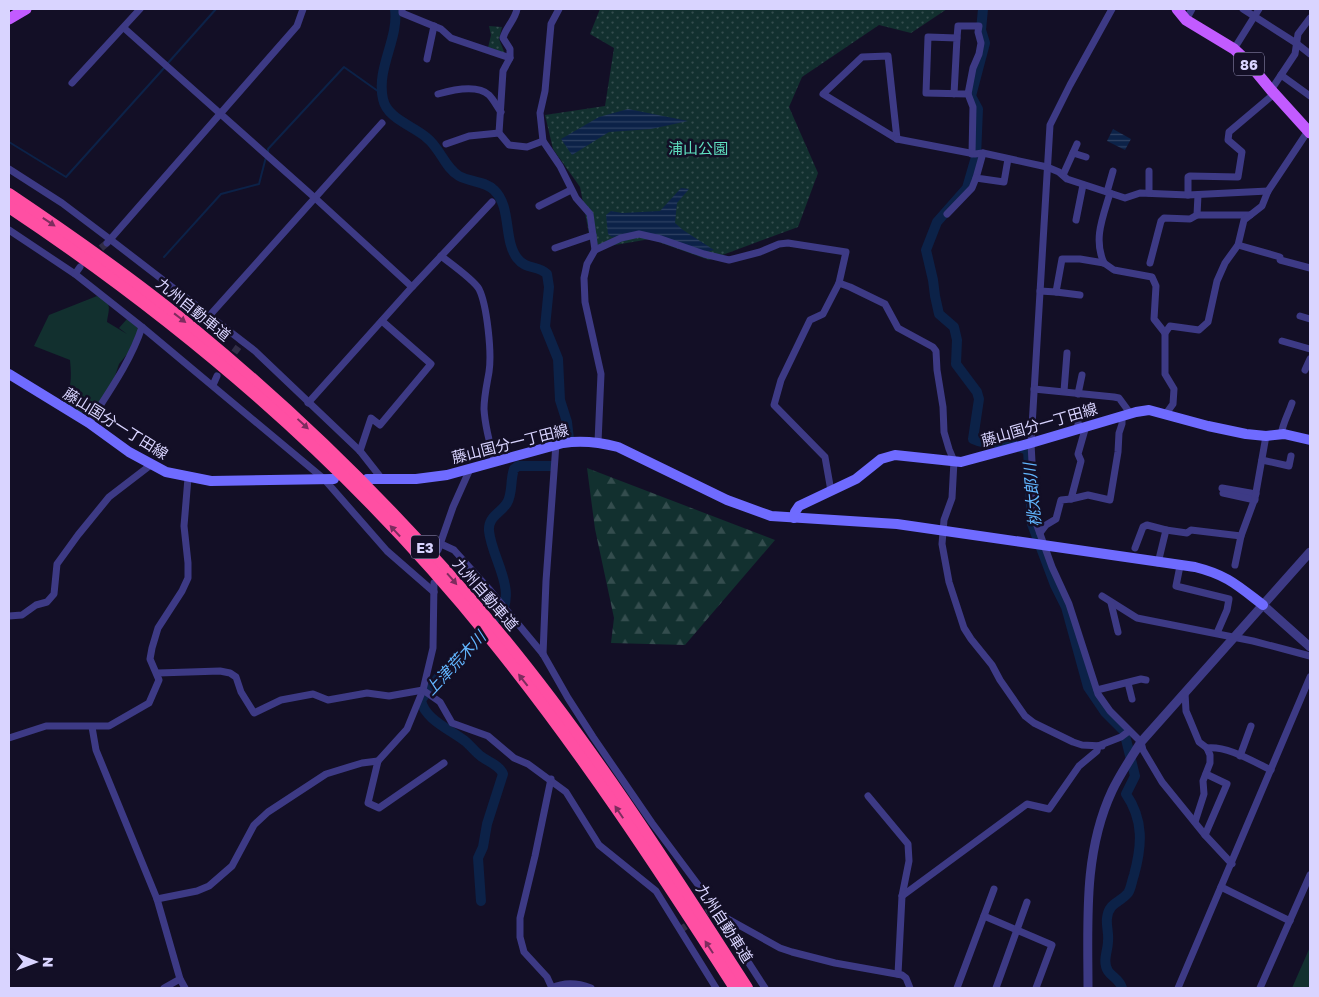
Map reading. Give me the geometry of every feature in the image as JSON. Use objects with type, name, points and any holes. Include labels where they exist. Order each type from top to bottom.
[{"type":"highway","name":"九州自動車道","points":[[9,194],[123,274],[208,341],[332,452],[419,542],[496,630],[591,753],[673,872],[747,988]]},
{"type":"highway","name":"九州自動車道","points":[[9,207],[72,249],[188,338],[318,452],[412,548],[489,636],[533,692],[635,835],[735,988]]},
{"type":"main road","points":[[9,19],[26,9]]},
{"type":"main road","name":"86","points":[[1176,9],[1186,20],[1234,49],[1247,61],[1309,132]]},
{"type":"main road","name":"藤山国分一丁田線","points":[[9,374],[88,423],[129,452],[166,472],[188,478],[211,481],[329,479]]},
{"type":"main road","name":"藤山国分一丁田線","points":[[794,518],[799,506],[856,478],[881,459],[895,455],[961,462],[1149,410],[1208,426],[1266,436],[1281,435],[1310,440]]},
{"type":"main road","name":"藤山国分一丁田線","points":[[367,479],[430,478],[470,469],[556,444],[575,441],[598,442],[633,453],[727,500],[771,516],[898,524],[1195,567],[1232,581],[1263,605]]},
{"type":"street","points":[[72,83],[140,9]]},
{"type":"street","points":[[109,241],[297,26],[303,9]]},
{"type":"street","points":[[402,9],[402,14],[441,29],[451,38],[510,58]]},
{"type":"street","points":[[518,9],[505,31],[504,38],[510,49],[510,58],[503,72],[502,112],[499,133],[509,145],[526,147],[543,141]]},
{"type":"street","points":[[559,9],[552,24],[545,91],[540,113],[543,141],[560,166],[576,198],[590,214],[595,250]]},
{"type":"street","points":[[1112,9],[1050,125],[1031,443],[1035,520],[1052,567],[1069,604],[1097,690],[1110,711],[1141,742],[1143,750],[1162,782],[1194,822],[1232,864]]},
{"type":"street","points":[[1186,20],[1192,9]]},
{"type":"street","points":[[1243,9],[1308,50]]},
{"type":"street","points":[[1234,49],[1260,9]]},
{"type":"street","points":[[1188,195],[1188,177],[1190,176],[1238,177],[1242,152],[1228,140],[1229,132],[1273,92],[1280,75],[1295,54],[1298,34],[1310,18]]},
{"type":"street","points":[[428,59],[434,26]]},
{"type":"street","points":[[954,94],[958,26],[979,26],[978,32],[981,43],[973,68],[968,94],[973,107],[972,154]]},
{"type":"street","points":[[124,28],[412,287]]},
{"type":"street","points":[[957,38],[928,37],[926,93],[968,94]]},
{"type":"street","points":[[897,140],[888,56],[862,57],[823,94],[897,140],[972,154],[984,153],[1047,167],[1059,172],[1067,179],[1125,198],[1140,193],[1198,195],[1268,191]]},
{"type":"street","points":[[1280,75],[1310,96]]},
{"type":"street","points":[[438,94],[451,91],[479,90],[489,94],[502,112]]},
{"type":"street","points":[[210,315],[382,123]]},
{"type":"street","points":[[1164,332],[1170,326],[1199,330],[1208,322],[1217,281],[1225,264],[1238,245],[1244,220],[1262,206],[1268,191],[1309,132]]},
{"type":"street","points":[[446,144],[469,136],[499,133]]},
{"type":"street","points":[[1063,176],[1077,144]]},
{"type":"street","points":[[1073,152],[1086,157]]},
{"type":"street","points":[[947,214],[967,194],[976,178],[984,153]]},
{"type":"street","points":[[976,178],[1004,182],[1008,158]]},
{"type":"street","points":[[9,169],[62,204],[256,351],[360,451],[382,479]]},
{"type":"street","points":[[1104,263],[1098,247],[1099,231],[1113,171]]},
{"type":"street","points":[[1149,171],[1149,193]]},
{"type":"street","points":[[1076,220],[1083,185]]},
{"type":"street","points":[[539,206],[571,190]]},
{"type":"street","points":[[1197,215],[1198,195]]},
{"type":"street","points":[[308,403],[412,287],[492,202]]},
{"type":"street","points":[[1150,263],[1161,221],[1164,218],[1190,219],[1197,215],[1251,215]]},
{"type":"street","points":[[9,230],[75,274],[329,479],[387,551],[434,592]]},
{"type":"street","points":[[598,442],[601,374],[584,302],[584,278],[587,264],[595,250],[621,238],[639,234],[729,260],[760,252],[779,244],[797,244],[846,252],[839,283],[823,314],[810,320],[780,380],[774,405],[825,457],[831,491]]},
{"type":"street","points":[[554,248],[593,235]]},
{"type":"street","points":[[1238,245],[1280,256],[1280,260],[1310,268]]},
{"type":"street","points":[[441,256],[478,287],[482,301],[490,349],[490,371],[485,393],[484,410],[495,462]]},
{"type":"street","points":[[1056,292],[1062,259],[1080,259],[1104,263],[1114,270],[1152,278],[1156,286],[1154,319],[1164,332],[1165,374],[1174,389],[1173,404],[1165,415]]},
{"type":"street","points":[[75,274],[80,267]]},
{"type":"street","points":[[839,283],[885,304],[898,328],[933,346],[936,351],[937,370],[944,407],[944,432],[954,461],[952,498],[946,512],[942,530],[942,544],[949,582],[964,628],[992,665],[1020,710],[1034,723],[1073,742],[1082,745],[1102,746]]},
{"type":"street","points":[[1040,291],[1080,294]]},
{"type":"street","points":[[1300,316],[1310,319]]},
{"type":"street","points":[[360,451],[371,418],[380,425],[431,364],[382,321]]},
{"type":"street","points":[[88,423],[138,341],[142,327]]},
{"type":"street","points":[[1282,341],[1310,349]]},
{"type":"street","points":[[1064,391],[1066,353]]},
{"type":"street","points":[[1306,370],[1310,359]]},
{"type":"street","points":[[1078,394],[1082,375]]},
{"type":"street","points":[[213,385],[217,376]]},
{"type":"street","points":[[1034,389],[1119,398],[1126,415],[1119,433],[1118,452],[1110,500],[1088,495],[1061,500],[1056,519],[1042,528],[1040,533]]},
{"type":"street","points":[[1281,435],[1283,421],[1288,416],[1292,403]]},
{"type":"street","points":[[1071,499],[1081,461],[1078,454],[1082,428],[1080,412]]},
{"type":"street","points":[[1235,564],[1241,536],[1255,497],[1266,436]]},
{"type":"street","points":[[543,654],[546,581],[556,444]]},
{"type":"street","points":[[1262,460],[1288,466],[1291,456]]},
{"type":"street","points":[[9,616],[22,615],[36,606],[47,602],[54,594],[57,564],[78,535],[109,497],[152,464]]},
{"type":"street","points":[[470,469],[439,547],[454,550],[543,654],[593,737],[765,988]]},
{"type":"street","points":[[9,738],[46,726],[109,726],[149,702],[160,680],[150,659],[158,628],[182,591],[188,578],[184,526],[188,478]]},
{"type":"street","points":[[1222,490],[1255,497]]},
{"type":"street","points":[[1135,548],[1143,527],[1147,525],[1187,533],[1191,530],[1241,536]]},
{"type":"street","points":[[1158,563],[1166,530]]},
{"type":"street","points":[[1088,988],[1090,881],[1095,840],[1111,793],[1141,742],[1310,552]]},
{"type":"street","points":[[1180,566],[1176,586],[1229,599],[1227,610],[1217,633]]},
{"type":"street","points":[[434,583],[433,648],[424,690],[407,729],[378,761],[368,803],[379,808],[444,763]]},
{"type":"street","points":[[1102,596],[1137,618],[1217,633],[1310,656]]},
{"type":"street","points":[[1111,603],[1118,632]]},
{"type":"street","points":[[1263,605],[1310,647]]},
{"type":"street","points":[[158,674],[220,671],[230,673],[236,678],[241,692],[254,713],[281,700],[313,694],[328,700],[367,693],[389,696],[424,690],[440,702],[452,722],[488,736],[514,758],[528,764],[551,779],[566,792],[599,846],[656,891],[716,988]]},
{"type":"street","points":[[1178,988],[1310,677]]},
{"type":"street","points":[[1097,690],[1141,679],[1146,680]]},
{"type":"street","points":[[1128,682],[1132,699]]},
{"type":"street","points":[[1185,693],[1186,711],[1199,742],[1207,748],[1210,755],[1210,763],[1203,781],[1204,794],[1194,822]]},
{"type":"street","points":[[1240,756],[1251,726]]},
{"type":"street","points":[[92,727],[96,750],[157,899],[180,979],[185,988]]},
{"type":"street","points":[[902,896],[1027,804],[1049,809],[1079,766],[1096,751],[1098,746],[1121,737],[1129,731]]},
{"type":"street","points":[[1207,748],[1216,747],[1271,770]]},
{"type":"street","points":[[157,899],[197,891],[209,886],[232,866],[254,825],[268,812],[326,774],[378,761]]},
{"type":"street","points":[[1205,834],[1227,784],[1206,774]]},
{"type":"street","points":[[551,779],[520,918],[520,937],[524,952],[547,977],[552,988],[562,984],[591,988]]},
{"type":"street","points":[[868,796],[908,844],[909,861],[902,896],[898,974]]},
{"type":"street","points":[[1260,988],[1310,875]]},
{"type":"street","points":[[1221,888],[1290,921]]},
{"type":"street","points":[[957,988],[994,889]]},
{"type":"street","points":[[996,988],[1027,902]]},
{"type":"street","points":[[713,911],[780,948],[835,964],[898,974],[906,978],[910,988]]},
{"type":"street","points":[[984,916],[1052,945],[1036,988]]},
{"type":"street","points":[[164,988],[180,979]]},
{"type":"green space","name":"浦山公園","points":[[600,9],[947,9],[911,33],[879,25],[802,77],[789,107],[818,173],[798,227],[709,260],[650,239],[592,249],[580,187],[553,149],[545,115],[605,106],[614,48],[590,34]]},
{"type":"green space","points":[[489,26],[502,27],[499,39],[505,54],[488,48],[491,35]]},
{"type":"green space","points":[[97,296],[108,303],[107,322],[127,334],[119,328],[127,319],[142,327],[138,341],[119,364],[111,388],[89,423],[63,407],[70,384],[70,360],[34,346],[49,315]]},
{"type":"green space","points":[[587,468],[775,540],[685,645],[611,643],[614,618],[595,529]]},
{"type":"green space","points":[[1310,947],[1310,988],[1292,988]]},
{"type":"water","points":[[628,109],[688,121],[651,129],[609,132],[572,155],[561,139],[599,117]]},
{"type":"water","points":[[1113,129],[1131,139],[1125,150],[1107,141]]},
{"type":"water","points":[[681,188],[689,189],[677,203],[675,223],[714,250],[705,252],[638,232],[612,237],[608,234],[606,215],[611,211],[622,213],[660,211]]},
{"type":"waterway","points":[[168,63],[216,9]]},
{"type":"waterway","name":"上津荒木川","points":[[395,9],[394,31],[382,76],[383,99],[395,117],[432,142],[454,172],[463,178],[486,185],[494,190],[500,197],[503,205],[510,242],[517,258],[524,264],[540,269],[547,274],[549,287],[545,327],[558,359],[560,400],[567,422],[569,439]]},
{"type":"waterway","name":"桃太郎川","points":[[983,9],[981,30],[985,43],[971,96],[978,109],[976,157],[967,188],[937,222],[926,250],[939,314],[954,327],[957,340],[956,364],[977,392],[979,399],[973,439],[983,442],[1012,444],[1028,450],[1032,524],[1055,585],[1066,607],[1088,687],[1105,712],[1124,731],[1135,776],[1126,794],[1139,823],[1140,843],[1131,887],[1125,896],[1112,906],[1108,913],[1108,945],[1105,960],[1108,971],[1120,983],[1122,988]]},
{"type":"waterway","points":[[9,142],[66,177],[165,67]]},
{"type":"waterway","points":[[268,152],[268,149],[344,67],[382,94]]},
{"type":"waterway","points":[[164,257],[221,194],[259,184],[266,157]]},
{"type":"waterway","name":"上津荒木川","points":[[481,901],[478,858],[483,847],[487,824],[503,774],[497,766],[439,724],[427,713],[421,700],[440,675],[453,665],[498,619],[504,608],[506,598],[505,586],[491,542],[489,526],[492,518],[504,507],[509,499],[514,469],[518,466],[552,466]]},
{"type":"tunnel","points":[[93,255],[107,243]]},
{"type":"tunnel","points":[[228,361],[242,342]]},
{"type":"tunnel","points":[[680,930],[709,911]]}]
